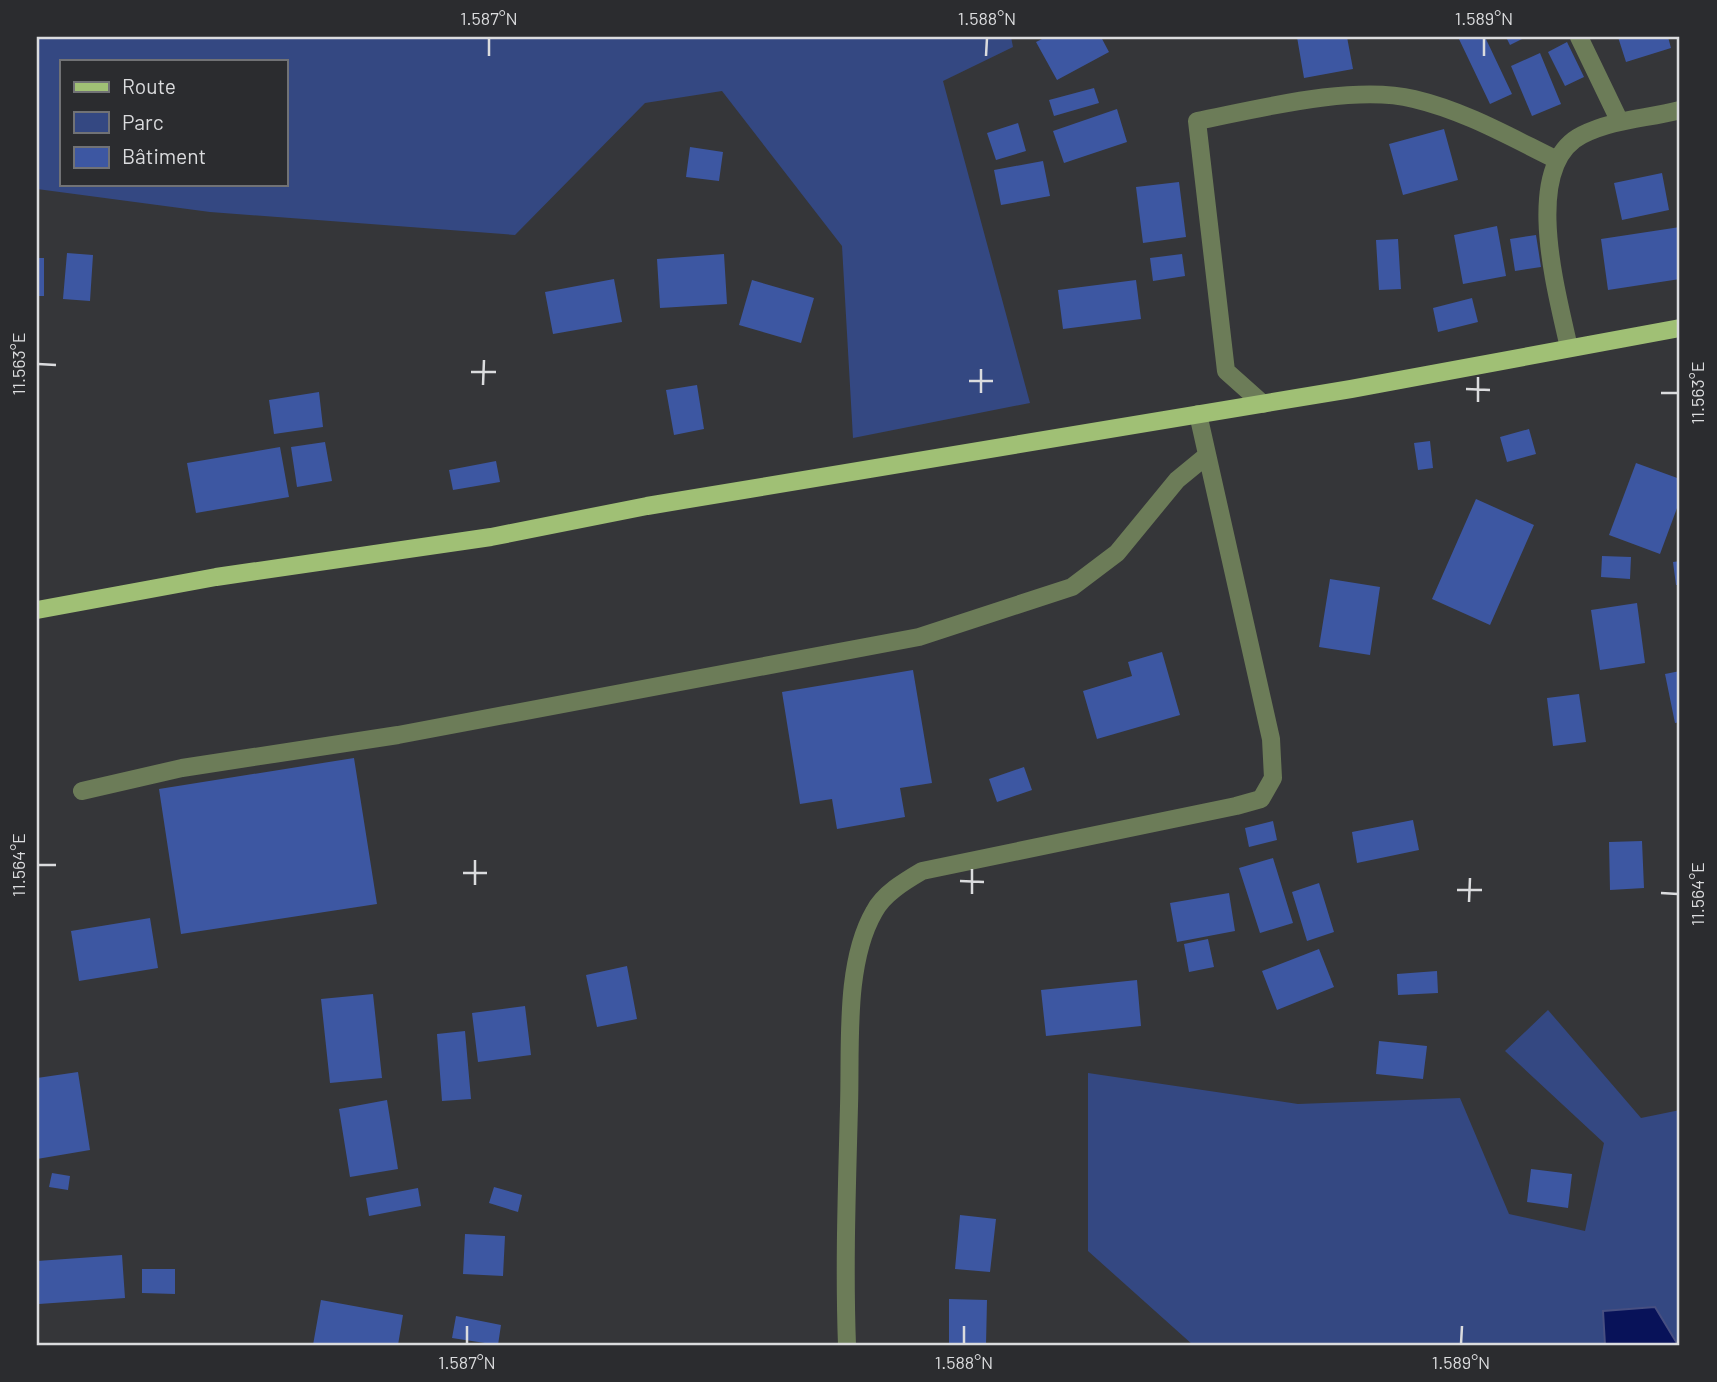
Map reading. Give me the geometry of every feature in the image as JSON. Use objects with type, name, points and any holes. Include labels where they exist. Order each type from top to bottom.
[{"type":"main road","points":[[37,610],[229,575],[491,537],[647,506],[1263,404],[1680,328]]},
{"type":"street","points":[[1579,37],[1619,120]]},
{"type":"street","points":[[1263,404],[1226,371],[1197,121],[1369,93],[1413,98],[1463,114],[1557,160]]},
{"type":"street","points":[[1569,348],[1548,249],[1549,192],[1557,160],[1578,136],[1619,120],[1680,110]]},
{"type":"street","points":[[847,1345],[844,1276],[853,998],[860,948],[874,910],[899,885],[922,871],[1236,806],[1261,799],[1273,778],[1271,739],[1205,457],[1198,414]]},
{"type":"street","points":[[82,791],[182,768],[398,735],[919,637],[1072,587],[1117,552],[1177,480],[1205,457]]},
{"type":"green space","points":[[37,37],[1011,37],[1013,47],[943,81],[1030,403],[853,438],[842,246],[722,91],[645,103],[515,235],[210,212],[37,189]]},
{"type":"green space","points":[[1548,1010],[1641,1118],[1680,1110],[1680,1345],[1603,1311],[1605,1345],[1193,1345],[1088,1251],[1088,1073],[1298,1104],[1460,1098],[1509,1214],[1585,1231],[1604,1143],[1505,1051]]},
{"type":"shaded area","points":[[1655,1307],[1678,1345],[1605,1345],[1603,1311]]},
{"type":"building","points":[[1046,37],[1101,37],[1109,52],[1057,80],[1036,42]]},
{"type":"building","points":[[1297,37],[1347,37],[1353,69],[1304,78]]},
{"type":"building","points":[[1458,37],[1485,37],[1512,94],[1490,104]]},
{"type":"building","points":[[1506,37],[1526,37],[1510,45]]},
{"type":"building","points":[[1618,37],[1668,37],[1671,48],[1626,62]]},
{"type":"building","points":[[1567,42],[1584,77],[1565,86],[1548,52]]},
{"type":"building","points":[[1540,53],[1561,104],[1532,116],[1511,66]]},
{"type":"building","points":[[1094,88],[1099,103],[1054,116],[1049,100]]},
{"type":"building","points":[[1117,109],[1127,142],[1064,163],[1053,131]]},
{"type":"building","points":[[1018,123],[1026,151],[996,160],[987,133]]},
{"type":"building","points":[[1444,129],[1458,180],[1403,195],[1389,144]]},
{"type":"building","points":[[690,147],[723,152],[719,181],[686,177]]},
{"type":"building","points":[[1043,161],[1050,196],[1001,205],[994,170]]},
{"type":"building","points":[[1662,173],[1669,210],[1622,220],[1614,183]]},
{"type":"building","points":[[1179,182],[1186,237],[1143,243],[1136,187]]},
{"type":"building","points":[[1497,226],[1506,276],[1463,284],[1454,235]]},
{"type":"building","points":[[1680,227],[1680,279],[1608,290],[1601,239]]},
{"type":"building","points":[[1536,235],[1541,267],[1515,271],[1510,239]]},
{"type":"building","points":[[1398,239],[1401,289],[1379,290],[1376,240]]},
{"type":"building","points":[[67,253],[93,255],[90,301],[63,299]]},
{"type":"building","points":[[724,254],[727,304],[660,308],[657,259]]},
{"type":"building","points":[[1182,254],[1185,276],[1153,281],[1150,258]]},
{"type":"building","points":[[37,258],[44,258],[44,296],[37,296]]},
{"type":"building","points":[[614,279],[622,322],[553,334],[545,292]]},
{"type":"building","points":[[752,280],[814,298],[801,343],[739,325]]},
{"type":"building","points":[[1136,280],[1141,319],[1063,329],[1058,290]]},
{"type":"building","points":[[1472,298],[1478,322],[1438,332],[1433,308]]},
{"type":"building","points":[[697,385],[704,429],[674,435],[666,390]]},
{"type":"building","points":[[319,392],[323,427],[274,434],[269,400]]},
{"type":"building","points":[[1529,429],[1536,454],[1507,462],[1500,437]]},
{"type":"building","points":[[1430,441],[1433,468],[1418,470],[1414,443]]},
{"type":"building","points":[[325,442],[332,481],[297,487],[291,447]]},
{"type":"building","points":[[280,447],[289,497],[196,513],[187,463]]},
{"type":"building","points":[[496,461],[500,482],[453,490],[449,470]]},
{"type":"building","points":[[1636,463],[1680,479],[1680,500],[1660,554],[1609,535]]},
{"type":"building","points":[[1476,499],[1534,525],[1490,625],[1432,599]]},
{"type":"building","points":[[1602,556],[1631,557],[1630,579],[1601,577]]},
{"type":"building","points":[[1680,561],[1680,585],[1676,585],[1673,562]]},
{"type":"building","points":[[1330,579],[1380,587],[1370,655],[1319,647]]},
{"type":"building","points":[[1637,603],[1645,663],[1600,670],[1591,610]]},
{"type":"building","points":[[1162,652],[1180,715],[1097,739],[1083,691],[1132,676],[1128,662]]},
{"type":"building","points":[[913,670],[932,783],[900,788],[905,817],[837,829],[832,799],[800,804],[782,692]]},
{"type":"building","points":[[1680,671],[1680,722],[1675,723],[1665,674]]},
{"type":"building","points":[[1579,694],[1586,742],[1553,746],[1547,698]]},
{"type":"building","points":[[354,758],[377,904],[181,934],[159,789]]},
{"type":"building","points":[[1024,767],[1032,790],[997,802],[989,779]]},
{"type":"building","points":[[1413,820],[1419,850],[1357,863],[1352,832]]},
{"type":"building","points":[[1273,821],[1277,840],[1249,847],[1245,828]]},
{"type":"building","points":[[1642,841],[1644,888],[1610,890],[1609,842]]},
{"type":"building","points":[[1273,858],[1293,923],[1260,933],[1239,868]]},
{"type":"building","points":[[1319,883],[1334,932],[1307,941],[1292,892]]},
{"type":"building","points":[[1229,893],[1235,931],[1177,942],[1170,903]]},
{"type":"building","points":[[150,918],[158,968],[79,981],[71,931]]},
{"type":"building","points":[[1208,939],[1214,967],[1189,972],[1184,944]]},
{"type":"building","points":[[1319,949],[1334,987],[1277,1010],[1262,971]]},
{"type":"building","points":[[627,966],[637,1019],[597,1027],[586,975]]},
{"type":"building","points":[[1437,971],[1438,993],[1398,995],[1397,974]]},
{"type":"building","points":[[1137,980],[1141,1026],[1046,1036],[1041,990]]},
{"type":"building","points":[[373,994],[382,1078],[330,1083],[321,999]]},
{"type":"building","points":[[525,1006],[531,1055],[478,1062],[472,1013]]},
{"type":"building","points":[[465,1031],[471,1099],[442,1101],[437,1034]]},
{"type":"building","points":[[1379,1041],[1427,1046],[1423,1079],[1376,1074]]},
{"type":"building","points":[[78,1072],[90,1150],[37,1159],[37,1078]]},
{"type":"building","points":[[387,1100],[398,1169],[350,1177],[339,1109]]},
{"type":"building","points":[[1531,1169],[1572,1174],[1568,1208],[1527,1202]]},
{"type":"building","points":[[52,1173],[70,1176],[68,1190],[49,1187]]},
{"type":"building","points":[[494,1187],[522,1195],[518,1212],[489,1203]]},
{"type":"building","points":[[418,1188],[421,1206],[369,1216],[366,1198]]},
{"type":"building","points":[[960,1215],[996,1219],[990,1272],[955,1269]]},
{"type":"building","points":[[465,1234],[505,1236],[503,1276],[463,1274]]},
{"type":"building","points":[[122,1255],[125,1298],[39,1304],[37,1261]]},
{"type":"building","points":[[142,1269],[175,1269],[175,1294],[142,1293]]},
{"type":"building","points":[[949,1299],[987,1300],[986,1345],[949,1345]]},
{"type":"building","points":[[321,1300],[403,1315],[398,1345],[313,1345]]},
{"type":"building","points":[[456,1316],[501,1325],[498,1345],[452,1338]]}]
